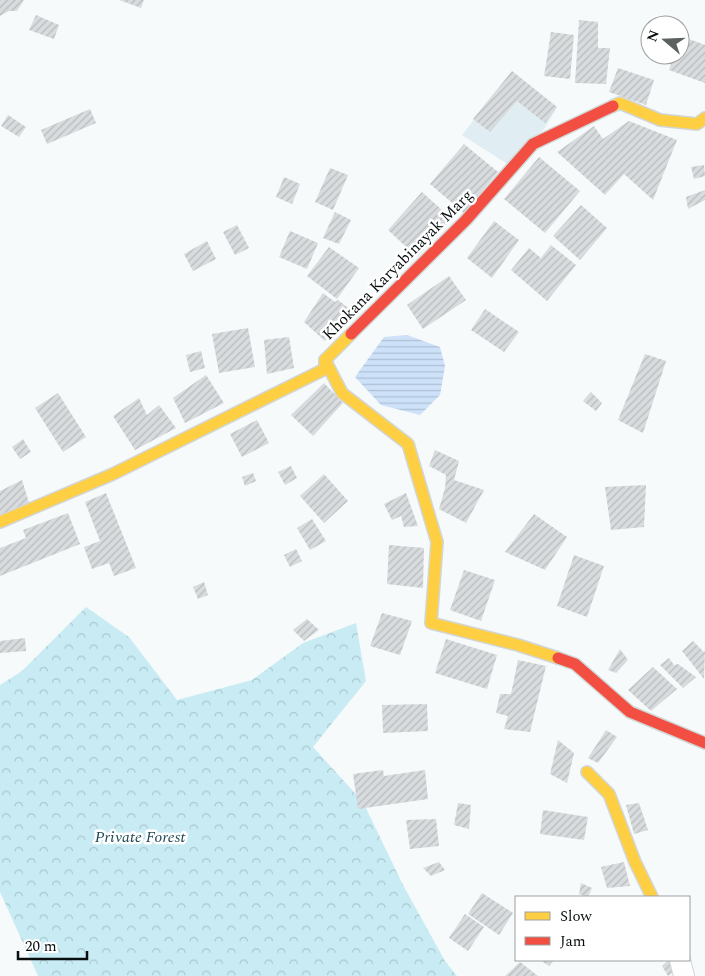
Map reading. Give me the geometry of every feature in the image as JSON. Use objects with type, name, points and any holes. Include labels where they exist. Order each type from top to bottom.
[{"type":"street","name":"Khokana Karyabinayak Marg","points":[[0,522],[113,474],[325,369],[325,360],[466,220],[533,144],[620,103],[660,120],[697,124],[705,118]]},
{"type":"street","points":[[325,360],[342,393],[408,444],[437,542],[431,623],[518,644],[575,664],[630,712],[705,743]]},
{"type":"street","points":[[587,772],[610,794],[635,862],[652,896]]},
{"type":"street","points":[[680,961],[684,976]]},
{"type":"shaded area","points":[[512,71],[557,107],[545,128],[509,165],[462,135]]},
{"type":"shaded area","points":[[407,335],[440,347],[445,366],[440,395],[420,415],[381,405],[355,377],[384,337]]},
{"type":"green space","name":"Private Forest","points":[[86,607],[129,637],[177,700],[252,680],[303,643],[356,623],[366,681],[313,747],[363,802],[403,885],[445,961],[457,976],[38,976],[0,892],[0,685],[22,671]]},
{"type":"building","points":[[0,0],[24,0],[17,11],[9,11],[0,16]]},
{"type":"building","points":[[119,0],[144,0],[141,8]]},
{"type":"building","points":[[36,15],[59,25],[54,39],[29,30]]},
{"type":"building","points":[[579,20],[598,22],[598,48],[610,48],[606,84],[575,83]]},
{"type":"building","points":[[551,32],[574,35],[570,79],[544,76]]},
{"type":"building","points":[[690,39],[705,45],[705,83],[669,70],[671,65],[690,65]]},
{"type":"building","points":[[618,68],[654,80],[646,105],[609,92]]},
{"type":"building","points":[[512,71],[557,107],[545,123],[517,101],[490,132],[473,119]]},
{"type":"building","points":[[90,109],[96,123],[47,144],[41,130]]},
{"type":"building","points":[[8,115],[26,127],[19,137],[1,126]]},
{"type":"building","points":[[629,121],[677,140],[653,200],[624,174],[605,195],[557,152],[594,126],[603,139]]},
{"type":"building","points":[[464,144],[498,172],[464,213],[430,184]]},
{"type":"building","points":[[539,157],[580,191],[545,233],[504,199]]},
{"type":"building","points":[[704,165],[705,176],[694,179],[691,167]]},
{"type":"building","points":[[330,168],[348,175],[333,210],[315,202]]},
{"type":"building","points":[[284,177],[300,184],[292,204],[276,197]]},
{"type":"building","points":[[705,190],[705,200],[688,209],[686,197]]},
{"type":"building","points":[[422,192],[452,219],[417,257],[388,230]]},
{"type":"building","points":[[581,205],[607,228],[580,260],[553,236]]},
{"type":"building","points":[[335,212],[351,220],[339,244],[323,238]]},
{"type":"building","points":[[494,221],[519,240],[492,278],[467,258]]},
{"type":"building","points":[[237,225],[249,248],[235,255],[223,232]]},
{"type":"building","points":[[290,231],[318,243],[307,269],[279,257]]},
{"type":"building","points":[[207,241],[216,259],[193,271],[184,254]]},
{"type":"building","points":[[551,245],[576,265],[547,301],[511,270],[529,248],[541,258]]},
{"type":"building","points":[[329,247],[359,268],[337,299],[307,276]]},
{"type":"building","points":[[449,276],[466,300],[423,329],[407,305]]},
{"type":"building","points":[[323,293],[335,302],[338,300],[351,310],[325,341],[304,322]]},
{"type":"building","points":[[485,309],[519,332],[504,352],[471,330]]},
{"type":"building","points":[[248,328],[255,367],[219,373],[212,334]]},
{"type":"building","points":[[289,337],[294,368],[267,374],[264,340]]},
{"type":"building","points":[[201,351],[205,368],[190,372],[186,355]]},
{"type":"building","points":[[645,354],[666,361],[643,433],[618,420]]},
{"type":"building","points":[[206,375],[224,403],[185,423],[173,398]]},
{"type":"building","points":[[324,383],[343,403],[313,436],[291,415]]},
{"type":"building","points":[[591,392],[602,403],[596,411],[583,401]]},
{"type":"building","points":[[58,393],[86,437],[63,452],[35,408]]},
{"type":"building","points":[[139,398],[147,415],[159,405],[176,428],[135,450],[113,416]]},
{"type":"building","points":[[257,420],[269,443],[242,457],[230,434]]},
{"type":"building","points":[[23,439],[31,452],[20,459],[12,447]]},
{"type":"building","points":[[435,450],[459,461],[454,480],[484,490],[466,523],[439,509],[445,488],[446,475],[429,466]]},
{"type":"building","points":[[291,466],[297,478],[285,485],[278,472]]},
{"type":"building","points":[[253,473],[256,481],[245,486],[242,477]]},
{"type":"building","points":[[324,474],[348,501],[324,523],[300,496]]},
{"type":"building","points":[[22,480],[30,506],[0,519],[0,491]]},
{"type":"building","points":[[646,485],[644,527],[611,530],[605,487]]},
{"type":"building","points":[[106,493],[136,568],[114,576],[109,563],[92,569],[84,547],[100,541],[85,502]]},
{"type":"building","points":[[406,493],[418,526],[404,527],[401,516],[392,520],[384,504]]},
{"type":"building","points":[[68,513],[80,544],[0,576],[0,548],[26,538],[23,530]]},
{"type":"building","points":[[534,514],[567,537],[545,570],[505,552]]},
{"type":"building","points":[[312,519],[326,541],[310,550],[297,528]]},
{"type":"building","points":[[389,545],[424,548],[423,588],[387,584]]},
{"type":"building","points":[[296,549],[302,561],[290,567],[284,555]]},
{"type":"building","points":[[574,555],[604,566],[587,617],[557,606]]},
{"type":"building","points":[[464,570],[495,580],[481,621],[450,610]]},
{"type":"building","points":[[204,582],[208,595],[198,599],[193,587]]},
{"type":"building","points":[[382,613],[412,621],[400,655],[370,646]]},
{"type":"building","points":[[307,619],[319,630],[304,641],[293,630]]},
{"type":"building","points":[[25,638],[26,651],[0,653],[0,641]]},
{"type":"building","points":[[446,639],[497,655],[487,689],[435,673]]},
{"type":"building","points":[[693,641],[705,651],[704,679],[682,651]]},
{"type":"building","points":[[620,649],[628,660],[616,673],[608,670]]},
{"type":"building","points":[[669,658],[674,665],[678,664],[696,677],[683,688],[660,665]]},
{"type":"building","points":[[518,660],[546,666],[530,732],[504,729],[508,716],[496,713],[500,694],[511,694]]},
{"type":"building","points":[[653,667],[677,689],[651,711],[628,690]]},
{"type":"building","points":[[427,704],[428,731],[383,733],[382,705]]},
{"type":"building","points":[[606,730],[617,737],[598,763],[588,758]]},
{"type":"building","points":[[558,740],[574,753],[567,783],[550,774]]},
{"type":"building","points":[[383,770],[384,776],[425,770],[428,799],[358,809],[353,774]]},
{"type":"building","points":[[458,803],[471,805],[469,829],[454,825]]},
{"type":"building","points":[[639,803],[648,830],[634,834],[626,805]]},
{"type":"building","points":[[543,810],[588,817],[584,840],[540,834]]},
{"type":"building","points":[[436,819],[439,846],[410,849],[406,820]]},
{"type":"building","points":[[439,862],[445,870],[431,876],[423,868]]},
{"type":"building","points":[[624,862],[630,886],[607,888],[601,867]]},
{"type":"building","points":[[581,883],[592,888],[588,896],[579,894]]},
{"type":"building","points":[[482,893],[513,913],[499,935],[468,914]]},
{"type":"building","points":[[465,914],[484,927],[468,951],[449,938]]},
{"type":"building","points":[[542,961],[553,961],[549,966]]},
{"type":"building","points":[[668,961],[678,961],[681,967],[668,976],[662,966]]},
{"type":"building","points":[[520,962],[538,976],[505,976]]},
{"type":"traffic: slow","points":[[613,106],[620,103],[660,120],[697,124],[705,118]]},
{"type":"traffic: slow","points":[[0,522],[113,474],[325,369],[325,360],[351,334]]},
{"type":"traffic: slow","points":[[325,360],[342,393],[408,444],[437,542],[431,623],[518,645],[558,658]]},
{"type":"traffic: slow","points":[[587,772],[609,794],[635,862],[652,896]]},
{"type":"traffic: jam","points":[[351,334],[466,220],[533,144],[613,106]]},
{"type":"traffic: jam","points":[[558,658],[575,664],[630,712],[705,743]]}]
